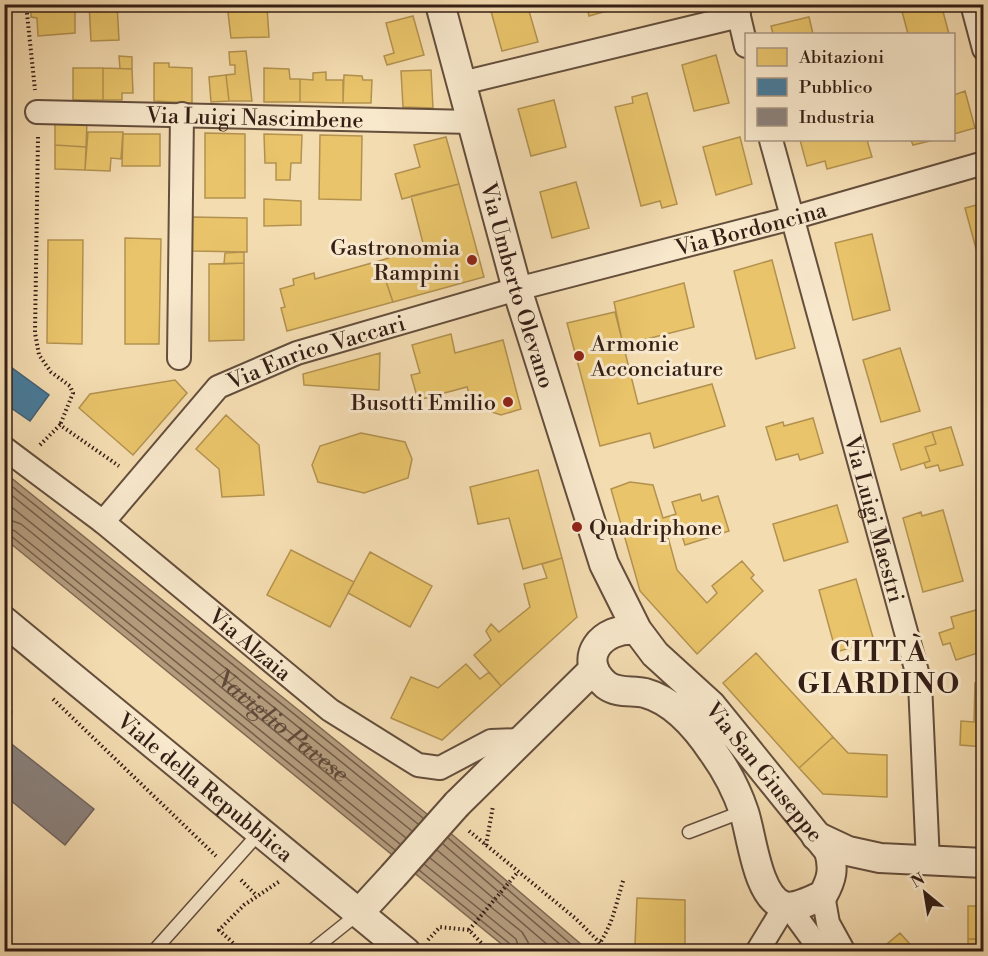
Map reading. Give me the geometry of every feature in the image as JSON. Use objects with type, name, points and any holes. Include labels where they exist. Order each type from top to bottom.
[{"type":"street","name":"Via Umberto Olevano","points":[[441,4],[517,289],[604,564],[637,630]]},
{"type":"street","points":[[972,4],[984,49]]},
{"type":"street","points":[[462,83],[737,10],[745,39]]},
{"type":"street","name":"Via Luigi Nascimbene","points":[[37,111],[472,122]]},
{"type":"street","points":[[179,358],[182,114]]},
{"type":"street","name":"Via Luigi Maestri","points":[[771,141],[920,683],[928,862]]},
{"type":"street","name":"Via Bordoncina","points":[[517,289],[792,218],[984,163]]},
{"type":"street","name":"Via Enrico Vaccari","points":[[103,522],[218,387],[297,353],[517,289]]},
{"type":"street","name":"Via Alzaia","points":[[4,448],[103,522],[330,710],[418,765],[440,768],[490,741],[520,740]]},
{"type":"street","name":"Via Umberto Olevano","points":[[604,564],[609,633]]},
{"type":"street","name":"Viale della Repubblica","points":[[4,621],[406,951]]},
{"type":"street","points":[[359,913],[393,876],[459,814],[520,740],[594,669],[593,655],[599,642],[609,633],[623,628],[637,630]]},
{"type":"street","name":"Via San Giuseppe","points":[[637,630],[655,654],[711,705],[829,851],[833,864],[827,887]]},
{"type":"street","name":"Via San Giuseppe","points":[[594,669],[609,687],[625,692],[644,693],[666,701],[679,712],[712,750],[728,775],[744,811],[760,877],[768,892],[778,903],[787,906]]},
{"type":"street","points":[[816,836],[848,851],[880,858],[984,863]]},
{"type":"street","points":[[757,951],[787,906],[880,858]]},
{"type":"street","points":[[827,887],[828,923],[844,951]]},
{"type":"street","points":[[787,906],[822,951]]},
{"type":"lane","points":[[689,832],[744,811]]},
{"type":"lane","points":[[153,951],[260,832]]},
{"type":"lane","points":[[314,949],[359,913]]},
{"type":"path","points":[[24,461],[60,425],[73,393],[70,386],[51,372],[39,355],[35,333],[37,111],[26,4]]},
{"type":"path","points":[[60,425],[139,480]]},
{"type":"path","points":[[47,694],[257,896]]},
{"type":"path","points":[[486,845],[492,813]]},
{"type":"path","points":[[459,814],[486,845],[609,951]]},
{"type":"path","points":[[243,951],[219,930],[244,905],[302,867]]},
{"type":"path","points":[[469,930],[517,873]]},
{"type":"path","points":[[593,951],[601,943],[614,919],[624,878]]},
{"type":"path","points":[[431,936],[440,927],[469,930],[490,951]]},
{"type":"water","name":"Naviglio Pavese","points":[[4,472],[448,831],[589,951],[510,951],[5,539]]},
{"type":"building: Abitazioni","points":[[31,4],[75,4],[75,33],[38,36],[37,18],[31,17]]},
{"type":"building: Abitazioni","points":[[89,4],[117,4],[119,40],[91,41]]},
{"type":"building: Abitazioni","points":[[227,4],[243,4],[244,8],[267,7],[269,37],[231,38]]},
{"type":"building: Abitazioni","points":[[489,4],[527,4],[538,42],[502,51]]},
{"type":"building: Abitazioni","points":[[586,4],[605,4],[607,11],[589,16]]},
{"type":"building: Abitazioni","points":[[900,4],[941,4],[949,33],[908,33]]},
{"type":"building: Abitazioni","points":[[413,16],[424,55],[387,65],[384,56],[394,53],[386,23]]},
{"type":"building: Abitazioni","points":[[809,17],[813,33],[773,33],[771,26]]},
{"type":"building: Abitazioni","points":[[246,51],[252,101],[229,101],[226,75],[235,74],[235,65],[230,65],[229,52]]},
{"type":"building: Abitazioni","points":[[716,55],[729,103],[694,111],[682,65]]},
{"type":"building: Abitazioni","points":[[119,56],[132,57],[132,69],[120,69]]},
{"type":"building: Abitazioni","points":[[154,63],[169,63],[169,67],[192,68],[192,103],[154,101]]},
{"type":"building: Abitazioni","points":[[73,68],[103,68],[103,100],[73,100]]},
{"type":"building: Abitazioni","points":[[103,68],[132,69],[133,93],[122,93],[122,100],[103,100]]},
{"type":"building: Abitazioni","points":[[264,68],[289,69],[290,79],[300,79],[300,102],[264,102]]},
{"type":"building: Abitazioni","points":[[431,70],[433,108],[403,107],[401,71]]},
{"type":"building: Abitazioni","points":[[326,72],[326,80],[343,80],[343,103],[300,102],[300,79],[313,80],[313,73]]},
{"type":"building: Abitazioni","points":[[226,75],[229,101],[211,102],[209,77]]},
{"type":"building: Abitazioni","points":[[344,75],[362,76],[363,80],[372,80],[371,103],[343,103]]},
{"type":"building: Abitazioni","points":[[965,91],[975,128],[955,134],[955,95]]},
{"type":"building: Abitazioni","points":[[647,93],[677,204],[662,208],[660,201],[641,206],[615,107],[633,103],[632,97]]},
{"type":"building: Abitazioni","points":[[554,100],[566,147],[531,156],[518,109]]},
{"type":"building: Abitazioni","points":[[55,122],[87,122],[86,147],[55,145]]},
{"type":"building: Abitazioni","points":[[88,132],[123,132],[121,159],[111,158],[110,171],[85,170]]},
{"type":"building: Abitazioni","points":[[205,133],[245,134],[245,198],[205,198]]},
{"type":"building: Abitazioni","points":[[123,134],[160,134],[160,166],[122,166]]},
{"type":"building: Abitazioni","points":[[264,134],[302,135],[301,163],[291,163],[290,180],[276,180],[276,163],[265,163]]},
{"type":"building: Abitazioni","points":[[320,135],[362,136],[361,200],[319,199]]},
{"type":"building: Abitazioni","points":[[446,137],[459,184],[402,199],[395,174],[420,167],[414,145]]},
{"type":"building: Abitazioni","points":[[740,137],[752,184],[716,195],[703,147]]},
{"type":"building: Abitazioni","points":[[800,141],[867,141],[872,157],[827,169],[825,161],[807,166]]},
{"type":"building: Abitazioni","points":[[911,141],[930,141],[913,145]]},
{"type":"building: Abitazioni","points":[[55,145],[86,147],[85,170],[55,169]]},
{"type":"building: Abitazioni","points":[[576,182],[589,228],[552,238],[540,192]]},
{"type":"building: Abitazioni","points":[[459,184],[484,277],[393,302],[379,261],[424,247],[411,196]]},
{"type":"building: Abitazioni","points":[[264,199],[301,201],[301,225],[264,226]]},
{"type":"building: Abitazioni","points":[[984,203],[984,278],[965,208]]},
{"type":"building: Abitazioni","points":[[192,217],[247,218],[247,252],[192,251]]},
{"type":"building: Abitazioni","points":[[872,234],[890,310],[853,320],[835,243]]},
{"type":"building: Abitazioni","points":[[125,238],[161,239],[159,344],[125,344]]},
{"type":"building: Abitazioni","points":[[48,240],[83,240],[82,344],[47,343]]},
{"type":"building: Abitazioni","points":[[244,252],[244,263],[224,264],[225,253]]},
{"type":"building: Abitazioni","points":[[772,260],[795,348],[756,359],[734,271]]},
{"type":"building: Abitazioni","points":[[379,261],[393,302],[287,331],[281,308],[285,307],[280,289],[294,285],[293,279],[314,273],[315,279]]},
{"type":"building: Abitazioni","points":[[244,263],[244,340],[209,341],[209,264]]},
{"type":"building: Abitazioni","points":[[684,283],[694,327],[623,345],[614,302]]},
{"type":"building: Abitazioni","points":[[615,312],[638,404],[712,384],[725,426],[654,448],[650,433],[600,446],[567,323]]},
{"type":"building: Abitazioni","points":[[451,334],[455,353],[503,340],[521,409],[501,415],[473,406],[467,387],[418,400],[411,375],[420,373],[412,345]]},
{"type":"building: Abitazioni","points":[[900,348],[920,411],[881,422],[863,360]]},
{"type":"building: Abitazioni","points":[[380,353],[379,390],[304,385],[303,374]]},
{"type":"building: Abitazioni","points":[[175,380],[187,393],[133,455],[79,408],[90,394]]},
{"type":"building: Abitazioni","points":[[226,415],[259,445],[264,495],[222,497],[219,469],[196,449]]},
{"type":"building: Abitazioni","points":[[813,418],[823,453],[800,460],[798,454],[776,460],[766,427],[783,422],[784,426]]},
{"type":"building: Abitazioni","points":[[951,427],[963,465],[940,471],[938,465],[926,468],[924,463],[930,461],[925,447],[936,444],[932,432]]},
{"type":"building: Abitazioni","points":[[932,432],[936,444],[925,447],[930,461],[901,470],[893,444]]},
{"type":"building: Abitazioni","points":[[361,433],[405,442],[412,459],[408,478],[364,493],[318,482],[312,465],[320,446]]},
{"type":"building: Abitazioni","points":[[538,470],[562,558],[523,569],[509,518],[478,524],[470,487]]},
{"type":"building: Abitazioni","points":[[630,482],[653,485],[663,518],[676,514],[672,502],[700,494],[702,501],[718,496],[729,531],[685,545],[679,526],[666,530],[677,570],[707,603],[717,593],[712,586],[742,561],[754,575],[751,578],[763,591],[697,654],[640,591],[611,489]]},
{"type":"building: Abitazioni","points":[[837,505],[848,542],[784,561],[773,524]]},
{"type":"building: Abitazioni","points":[[943,510],[963,581],[923,592],[903,518],[921,512],[922,516]]},
{"type":"building: Abitazioni","points":[[291,550],[354,582],[330,627],[267,595]]},
{"type":"building: Abitazioni","points":[[370,552],[432,586],[410,627],[348,593]]},
{"type":"building: Abitazioni","points":[[562,558],[577,617],[501,686],[474,655],[491,640],[486,631],[491,624],[499,632],[530,607],[524,584],[547,578],[542,564]]},
{"type":"building: Abitazioni","points":[[856,579],[874,641],[836,652],[819,590]]},
{"type":"building: Abitazioni","points":[[976,610],[984,637],[984,651],[956,660],[950,643],[943,645],[939,633],[954,628],[951,617]]},
{"type":"building: Abitazioni","points":[[756,653],[833,737],[799,768],[723,683]]},
{"type":"building: Abitazioni","points":[[466,664],[480,679],[489,672],[501,686],[442,740],[391,718],[411,677],[438,688]]},
{"type":"building: Abitazioni","points":[[975,683],[984,683],[984,747],[960,745],[961,721],[974,722]]},
{"type":"building: Abitazioni","points":[[833,737],[848,753],[887,755],[887,797],[823,794],[799,768]]},
{"type":"building: Abitazioni","points":[[637,898],[685,900],[685,947],[635,945]]},
{"type":"building: Abitazioni","points":[[968,906],[984,906],[984,911],[980,910],[979,939],[968,939]]},
{"type":"building: Abitazioni","points":[[980,910],[984,911],[984,939],[979,939]]},
{"type":"building: Abitazioni","points":[[900,933],[917,952],[885,952],[889,947],[887,944]]},
{"type":"building: Abitazioni","points":[[968,939],[984,939],[984,952],[968,952]]},
{"type":"building: Abitazioni","points":[[664,946],[685,947],[685,952],[664,952]]},
{"type":"building: Pubblico","points":[[4,362],[49,395],[30,421],[4,403]]},
{"type":"building: Industria","points":[[4,706],[12,712],[4,723]]},
{"type":"building: Industria","points":[[4,738],[94,809],[65,845],[4,795]]},
{"type":"place","name":"Gastronomia Rampini","points":[[472,260]]},
{"type":"place","name":"Armonie Acconciature","points":[[579,356]]},
{"type":"place","name":"Busotti Emilio","points":[[508,402]]},
{"type":"place","name":"Quadriphone","points":[[577,527]]},
{"type":"district","name":"CITTÀ GIARDINO","points":[[879,667]]}]
